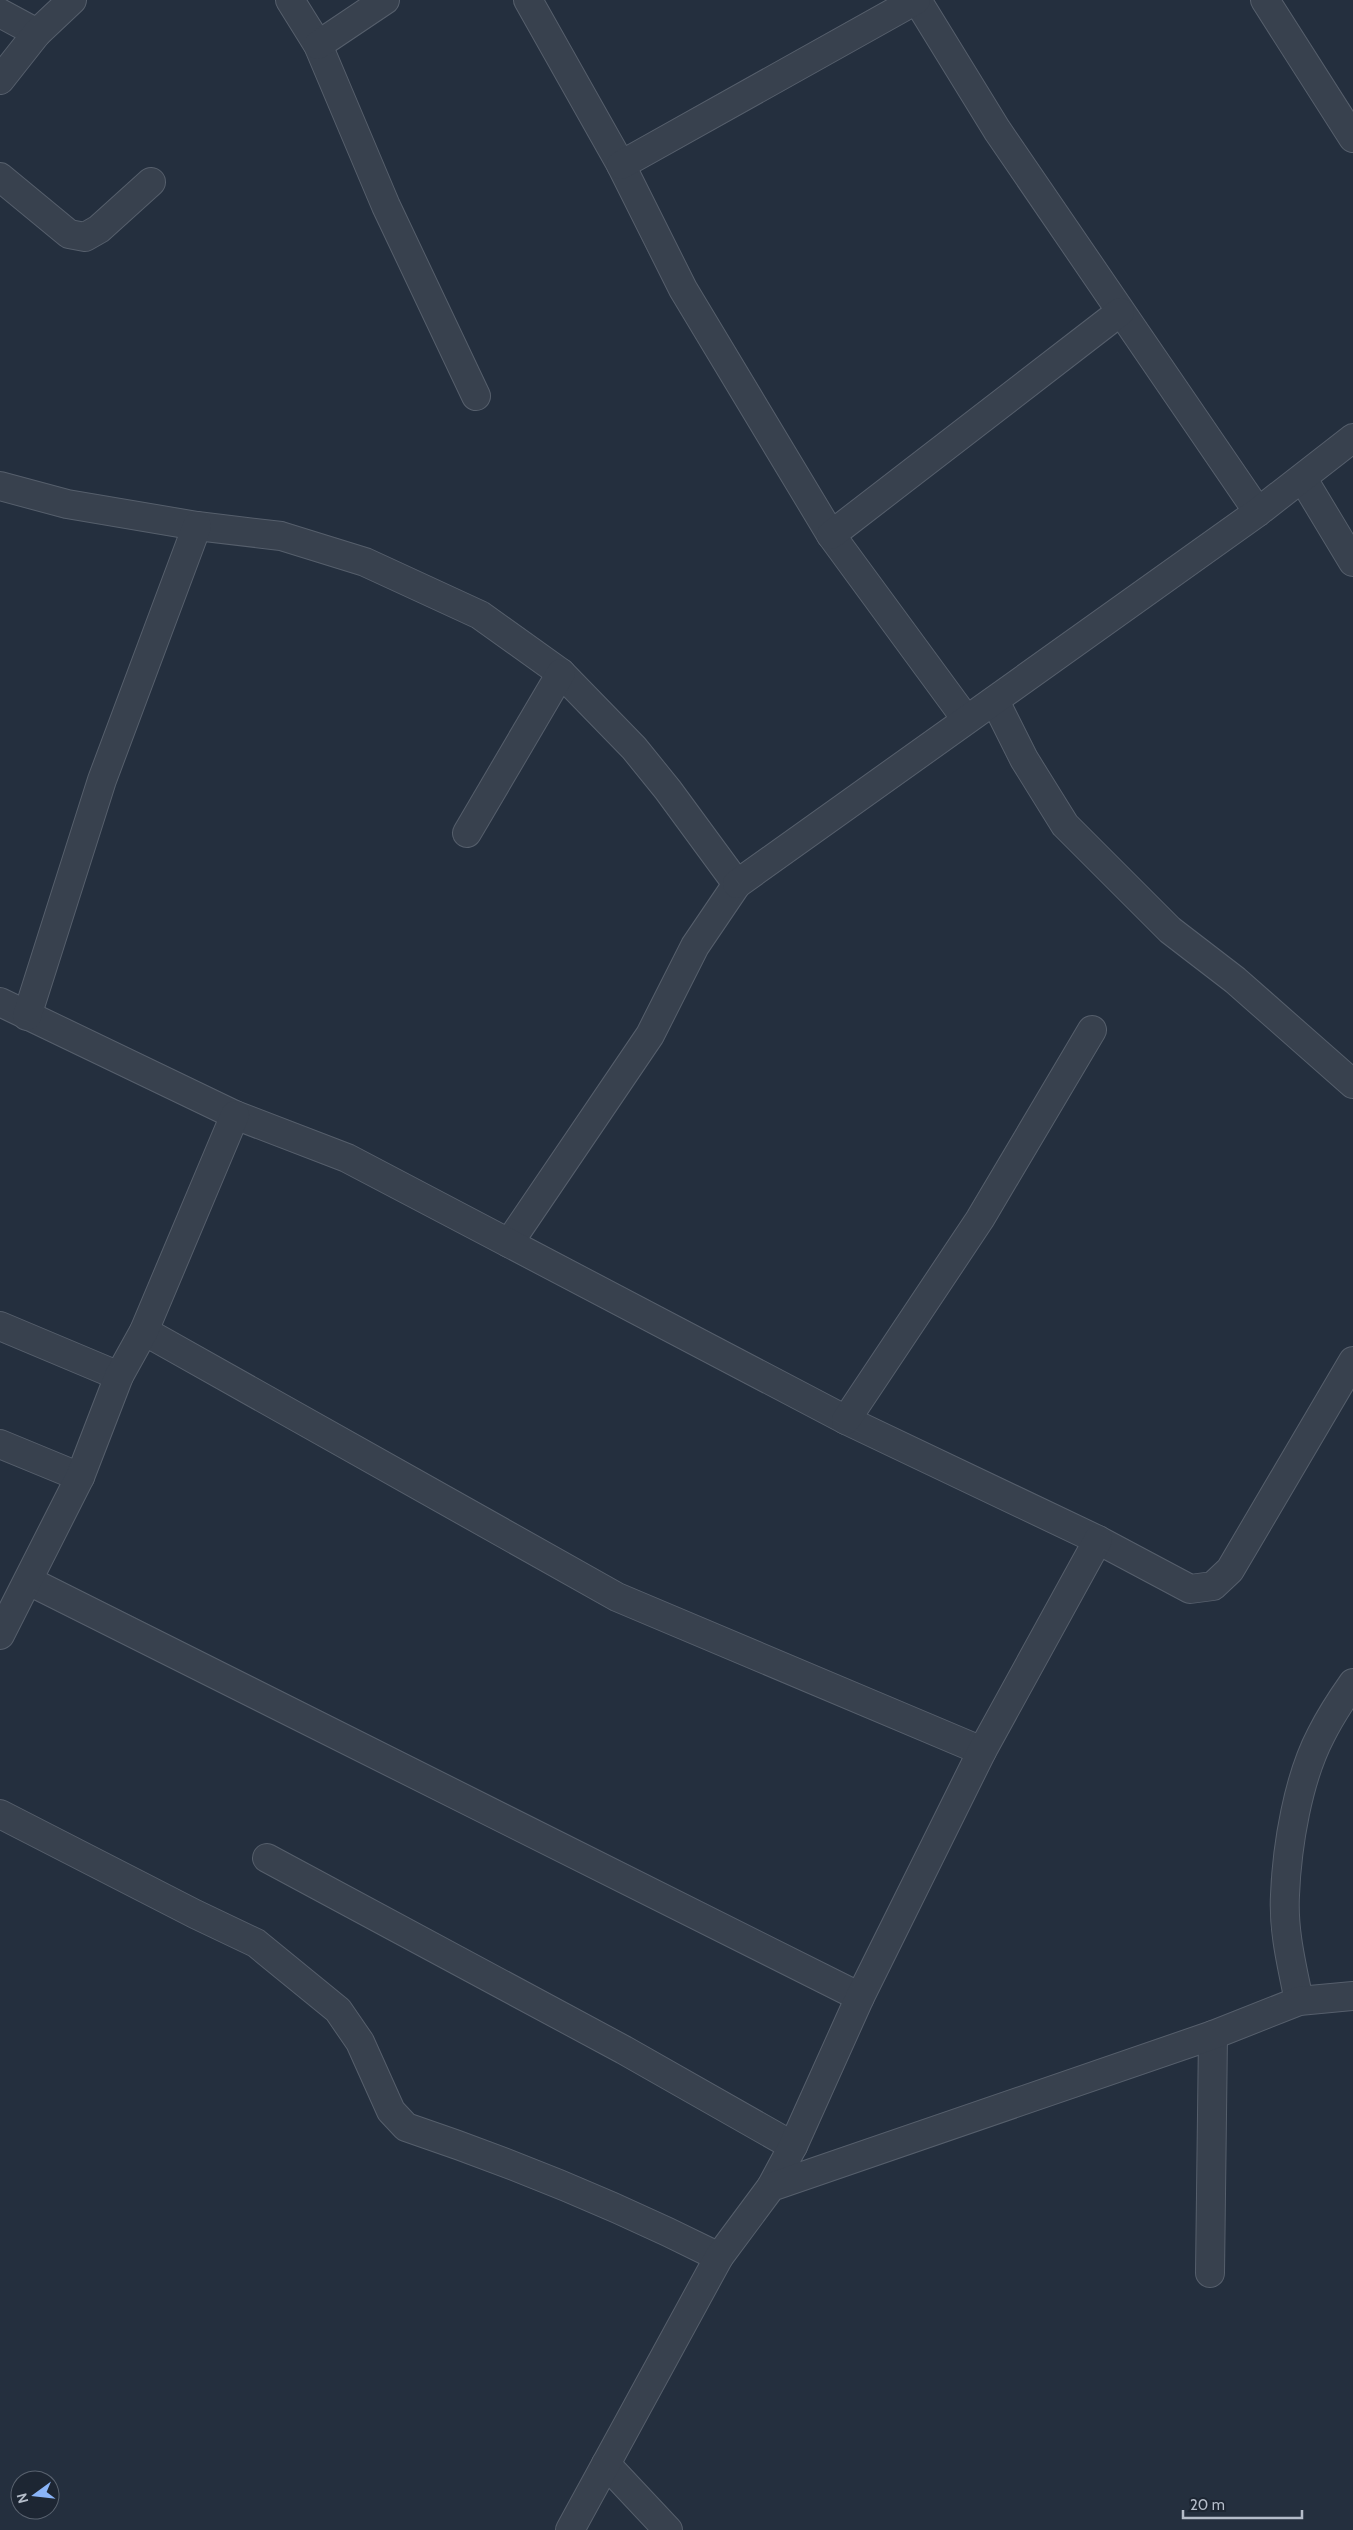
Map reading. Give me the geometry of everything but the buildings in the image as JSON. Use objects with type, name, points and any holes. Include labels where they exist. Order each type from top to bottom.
[{"type":"street","points":[[0,80],[37,33],[72,0]]},
{"type":"street","points":[[290,0],[318,45],[386,206],[476,396]]},
{"type":"street","points":[[318,45],[384,0]]},
{"type":"street","points":[[528,0],[621,165],[684,289],[831,535],[966,719]]},
{"type":"street","points":[[621,165],[916,0],[997,130],[1258,512]]},
{"type":"street","points":[[1265,0],[1353,138]]},
{"type":"street","points":[[0,13],[37,33]]},
{"type":"street","points":[[0,177],[69,234],[85,237],[99,229],[151,182]]},
{"type":"street","points":[[831,535],[1120,312]]},
{"type":"street","points":[[509,1243],[650,1035],[695,946],[737,884],[1258,512],[1303,479],[1353,438]]},
{"type":"street","points":[[1303,479],[1353,562]]},
{"type":"street","points":[[0,486],[67,504],[197,526],[281,536],[365,562],[480,615],[562,673],[634,748],[668,790],[737,884]]},
{"type":"street","points":[[27,1016],[102,780],[197,526]]},
{"type":"street","points":[[467,833],[562,673]]},
{"type":"street","points":[[995,701],[1024,759],[1065,825],[1170,930],[1234,980],[1353,1084]]},
{"type":"street","points":[[0,1002],[235,1115],[347,1158],[846,1420],[1098,1540],[1190,1589],[1214,1586],[1230,1570],[1353,1361]]},
{"type":"street","points":[[846,1420],[980,1220],[1092,1030]]},
{"type":"street","points":[[0,1635],[80,1477],[119,1376],[144,1331],[235,1115]]},
{"type":"street","points":[[0,1326],[119,1376]]},
{"type":"street","points":[[144,1331],[617,1597],[982,1751]]},
{"type":"street","points":[[0,1444],[80,1477]]},
{"type":"street","points":[[570,2530],[719,2257],[771,2187],[793,2146],[860,1997],[982,1751],[1098,1540]]},
{"type":"street","points":[[29,1581],[860,1997]]},
{"type":"street","points":[[1299,2001],[1288,1943],[1285,1896],[1297,1810],[1320,1737],[1335,1709],[1353,1683]]},
{"type":"street","points":[[0,1814],[195,1914],[256,1943],[338,2010],[360,2042],[391,2111],[406,2127],[556,2182],[643,2218],[719,2257]]},
{"type":"street","points":[[267,1858],[624,2050],[793,2146]]},
{"type":"street","points":[[771,2187],[1214,2035],[1299,2001],[1353,1996]]},
{"type":"street","points":[[1210,2273],[1214,2035]]},
{"type":"street","points":[[606,2464],[668,2530]]}]
